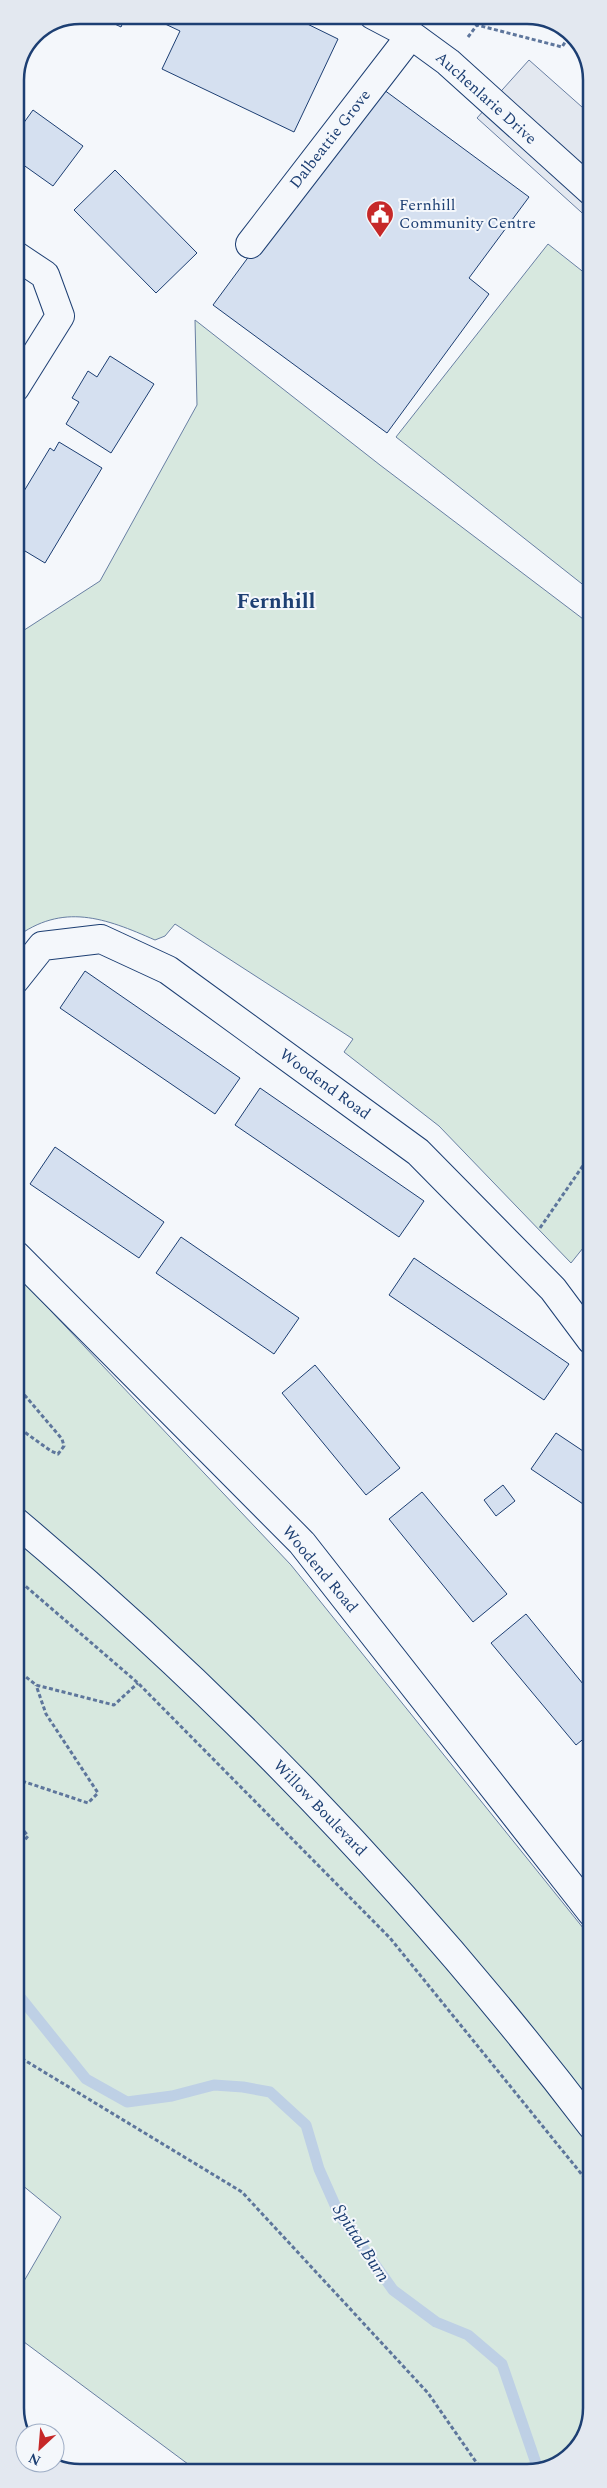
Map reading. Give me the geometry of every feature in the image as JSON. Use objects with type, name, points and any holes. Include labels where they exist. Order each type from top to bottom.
[{"type":"street","name":"Auchenlarie Drive","points":[[390,24],[411,35],[448,62],[583,184]]},
{"type":"street","name":"Dalbeattie Grove","points":[[250,244],[411,35]]},
{"type":"street","points":[[24,261],[45,275],[60,316],[24,374]]},
{"type":"street","name":"Woodend Road","points":[[24,970],[42,946],[101,939],[168,970],[418,1152],[553,1289],[583,1328]]},
{"type":"street","name":"Woodend Road","points":[[24,1263],[302,1543],[583,1902]]},
{"type":"street","name":"Willow Boulevard","points":[[24,1529],[71,1568],[196,1682],[366,1854],[531,2046],[583,2114]]},
{"type":"path","points":[[448,62],[477,25],[562,47],[566,40]]},
{"type":"path","points":[[521,1255],[583,1166]]},
{"type":"path","points":[[24,1394],[62,1439],[64,1446],[58,1454],[24,1431]]},
{"type":"path","points":[[24,1585],[138,1683],[390,1938],[583,2176]]},
{"type":"path","points":[[24,1676],[36,1686],[114,1706],[138,1683]]},
{"type":"path","points":[[24,1781],[88,1803],[98,1793],[46,1714],[36,1686]]},
{"type":"path","points":[[24,1831],[28,1836],[24,1841]]},
{"type":"path","points":[[24,2060],[242,2192],[428,2393],[477,2464]]},
{"type":"shaded area","points":[[529,60],[583,108],[583,214],[477,118]]},
{"type":"shaded area","points":[[548,244],[583,272],[583,585],[396,437]]},
{"type":"shaded area","points":[[195,320],[380,465],[583,619],[583,1248],[571,1263],[439,1126],[344,1052],[353,1039],[175,924],[165,936],[155,940],[119,925],[84,917],[50,920],[24,932],[24,630],[100,581],[197,405]]},
{"type":"shaded area","points":[[24,1282],[291,1565],[583,1928],[583,2408],[582,2419],[576,2436],[558,2455],[549,2460],[527,2464],[188,2464],[24,2342],[24,2281],[61,2217],[24,2187]]},
{"type":"building","points":[[165,24],[307,24],[338,39],[294,132],[162,69],[180,31]]},
{"type":"building","name":"Fernhill Community Centre","points":[[376,84],[529,197],[469,278],[489,294],[387,433],[213,305]]},
{"type":"building","points":[[33,110],[83,146],[53,186],[24,165],[24,122]]},
{"type":"building","points":[[115,170],[197,253],[156,293],[74,210]]},
{"type":"building","points":[[110,356],[154,384],[111,453],[66,424],[79,402],[72,398],[88,371],[97,377]]},
{"type":"building","points":[[59,442],[102,468],[45,563],[24,550],[24,491],[50,448],[54,451]]},
{"type":"building","points":[[85,971],[240,1078],[215,1114],[60,1008]]},
{"type":"building","points":[[260,1088],[424,1201],[399,1237],[235,1125]]},
{"type":"building","points":[[55,1147],[164,1222],[139,1258],[30,1184]]},
{"type":"building","points":[[181,1237],[299,1318],[274,1354],[156,1273]]},
{"type":"building","points":[[414,1258],[569,1364],[544,1400],[389,1295]]},
{"type":"building","points":[[315,1365],[400,1468],[366,1495],[282,1393]]},
{"type":"building","points":[[556,1433],[583,1451],[583,1504],[531,1469]]},
{"type":"building","points":[[503,1485],[515,1501],[496,1516],[484,1500]]},
{"type":"building","points":[[422,1492],[507,1594],[473,1622],[389,1519]]},
{"type":"building","points":[[526,1614],[583,1684],[583,1739],[576,1745],[491,1643]]},
{"type":"waterway","name":"Spittal Burn","points":[[24,2002],[86,2079],[127,2102],[172,2096],[214,2085],[243,2087],[270,2092],[306,2125],[319,2169],[339,2214],[393,2290],[436,2322],[468,2335],[502,2364],[536,2463]]},
{"type":"place","name":"Fernhill Community Centre","points":[[380,238]]},
{"type":"district","name":"Fernhill","points":[[276,602]]}]
